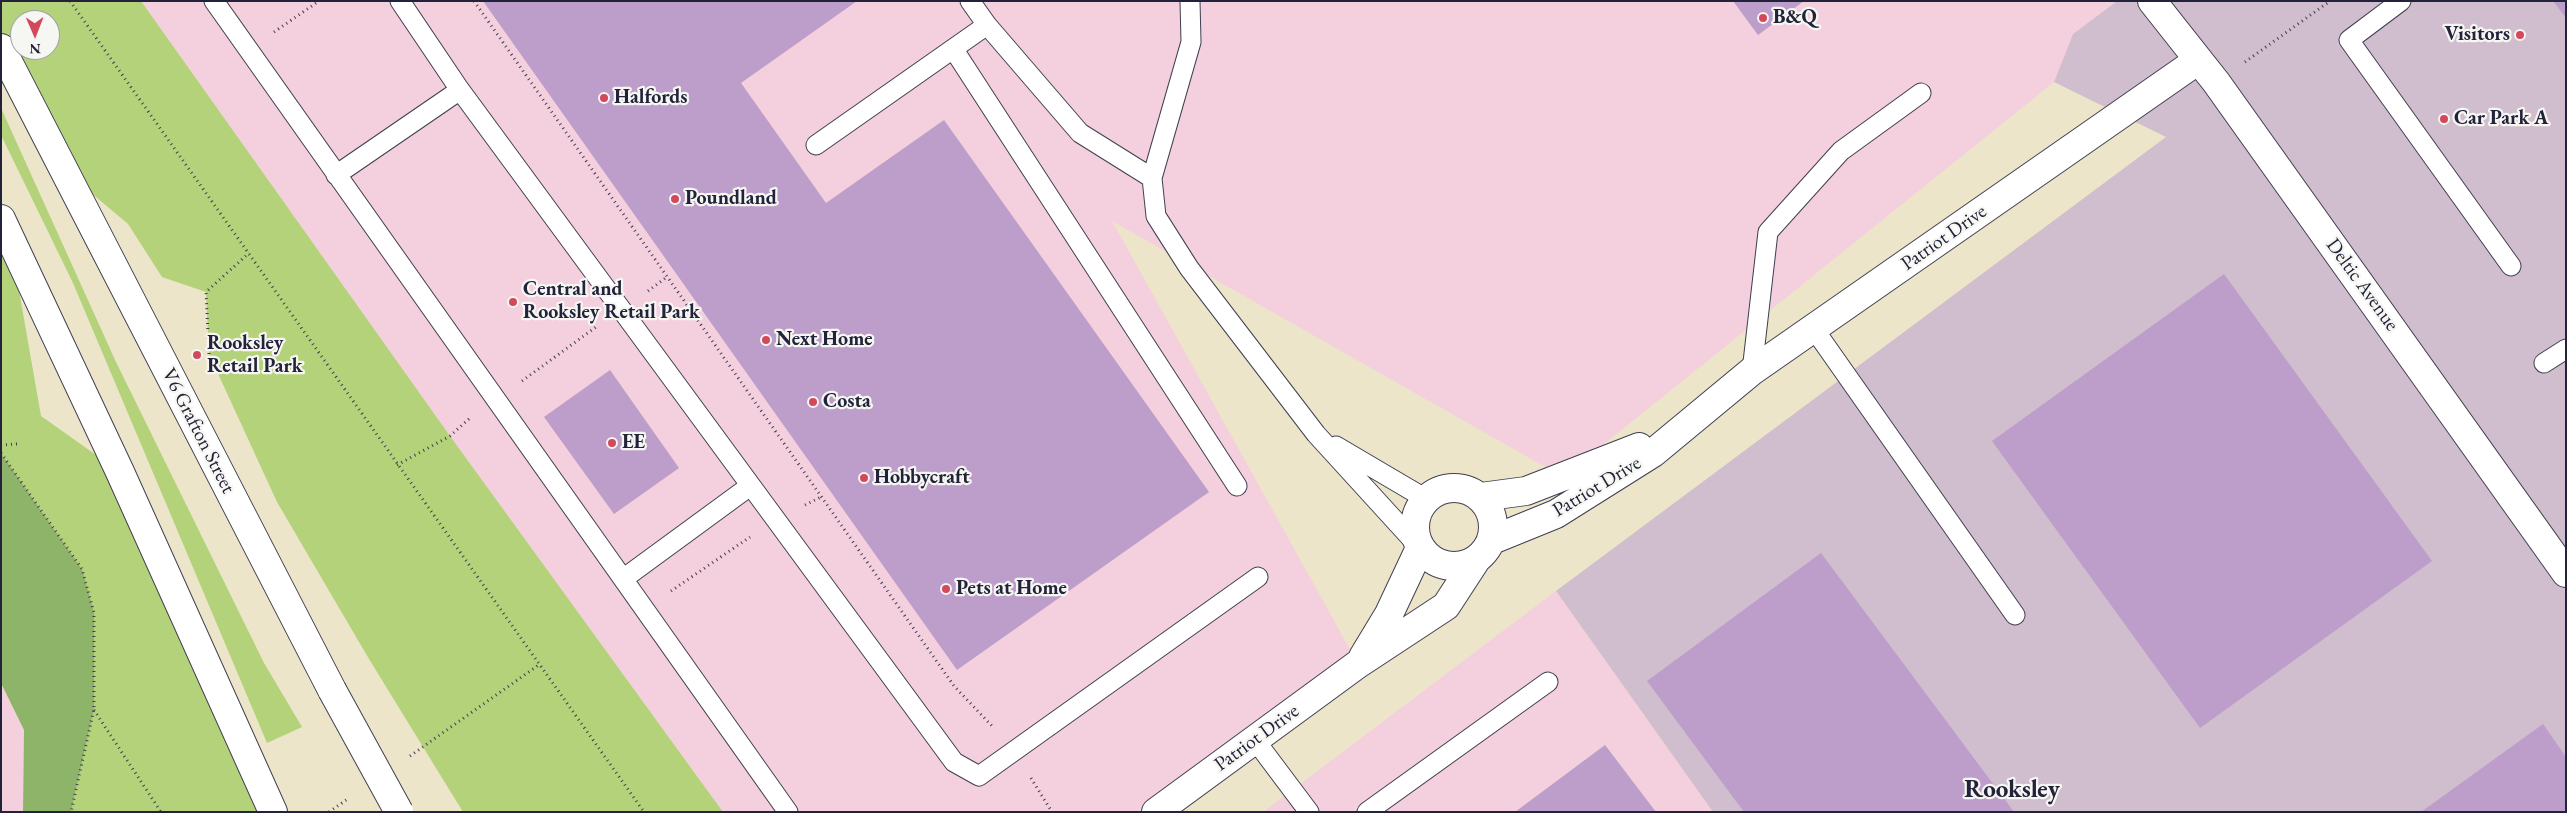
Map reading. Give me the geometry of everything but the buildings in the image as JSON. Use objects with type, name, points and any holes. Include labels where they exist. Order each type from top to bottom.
[{"type":"street","name":"Deltic Avenue","points":[[2152,1],[2197,61],[2216,82],[2566,572]]},
{"type":"street","name":"V6 Grafton Street","points":[[1,48],[332,690],[399,812]]},
{"type":"street","name":"Patriot Drive","points":[[1156,812],[1358,664],[1446,606],[1484,550],[1556,514],[1654,453],[1752,371],[2197,61]]},
{"type":"street","points":[[1,219],[120,472],[242,748],[273,812]]},
{"type":"street","name":"Patriot Drive","points":[[1481,497],[1526,491],[1540,486],[1625,453],[1694,419]]},
{"type":"street","points":[[1450,487],[1463,488],[1481,497],[1494,522],[1484,550],[1457,566],[1429,558],[1420,548],[1415,535],[1414,524],[1426,499],[1437,491],[1450,487]]},
{"type":"street","name":"Patriot Drive","points":[[1358,664],[1389,614],[1420,548]]},
{"type":"lane","points":[[214,1],[788,812]]},
{"type":"lane","points":[[400,1],[460,90],[954,762],[979,776],[1258,577]]},
{"type":"lane","points":[[970,1],[987,25],[1080,133],[1152,178]]},
{"type":"lane","points":[[1190,1],[1192,42],[1152,178],[1156,216],[1189,268],[1316,434],[1420,548]]},
{"type":"lane","points":[[2401,1],[2349,40],[2511,266]]},
{"type":"lane","points":[[816,145],[954,50],[987,25]]},
{"type":"lane","points":[[954,50],[1237,486]]},
{"type":"lane","points":[[336,175],[460,90]]},
{"type":"lane","points":[[1752,371],[1768,232],[1841,151],[1920,92]]},
{"type":"lane","points":[[1814,328],[2015,615]]},
{"type":"lane","points":[[2544,363],[2566,349]]},
{"type":"lane","points":[[1316,434],[1426,499]]},
{"type":"lane","points":[[623,578],[750,486]]},
{"type":"lane","points":[[1367,812],[1548,682]]},
{"type":"lane","points":[[1255,740],[1310,812]]},
{"type":"path","points":[[70,1],[644,812]]},
{"type":"path","points":[[248,49],[319,1]]},
{"type":"path","points":[[474,1],[954,686],[995,729]]},
{"type":"path","points":[[2216,82],[2330,1]]},
{"type":"path","points":[[210,354],[206,292],[249,253]]},
{"type":"path","points":[[646,292],[667,277]]},
{"type":"path","points":[[515,386],[604,321]]},
{"type":"path","points":[[397,465],[450,436],[477,413]]},
{"type":"path","points":[[1,445],[17,444]]},
{"type":"path","points":[[1,453],[82,569],[94,614],[94,709],[72,812]]},
{"type":"path","points":[[797,508],[821,496]]},
{"type":"path","points":[[645,609],[749,537]]},
{"type":"path","points":[[408,757],[540,664]]},
{"type":"path","points":[[94,709],[161,812]]},
{"type":"path","points":[[1027,771],[1052,812]]},
{"type":"path","points":[[329,812],[353,795]]},
{"type":"shaded area","points":[[141,1],[2117,1],[2073,34],[2054,82],[1563,477],[1112,221],[1358,664],[1156,812],[723,812],[450,436]]},
{"type":"shaded area","points":[[2117,1],[2566,1],[2566,812],[1713,812],[1556,591],[2166,137],[2054,82],[2073,34]]},
{"type":"shaded area","points":[[1556,591],[1713,812],[1263,812]]},
{"type":"shaded area","points":[[1,683],[24,730],[23,812],[1,812]]},
{"type":"green space","points":[[1,1],[141,1],[450,436],[723,812],[463,812],[369,659],[277,502],[209,354],[206,292],[162,277],[128,224],[64,170],[1,48]]},
{"type":"green space","points":[[1,108],[116,362],[264,663],[302,727],[267,743],[73,283],[1,135]]},
{"type":"green space","points":[[1,219],[10,239],[41,416],[120,472],[271,812],[71,812],[94,709],[82,569],[1,453]]},
{"type":"green space","points":[[1,453],[82,569],[94,613],[94,709],[71,812],[23,812],[24,730],[1,683]]},
{"type":"place","name":"B&Q","points":[[1763,18]]},
{"type":"place","name":"Visitors","points":[[2520,35]]},
{"type":"place","name":"Halfords","points":[[604,98]]},
{"type":"place","name":"Car Park A","points":[[2444,119]]},
{"type":"place","name":"Poundland","points":[[675,199]]},
{"type":"place","name":"Central and Rooksley Retail Park","points":[[513,302]]},
{"type":"place","name":"Next Home","points":[[766,340]]},
{"type":"place","name":"Rooksley Retail Park","points":[[197,355]]},
{"type":"place","name":"Costa","points":[[813,402]]},
{"type":"place","name":"EE","points":[[612,443]]},
{"type":"place","name":"Hobbycraft","points":[[864,478]]},
{"type":"place","name":"Pets at Home","points":[[946,589]]},
{"type":"district","name":"Rooksley","points":[[2012,790]]}]
